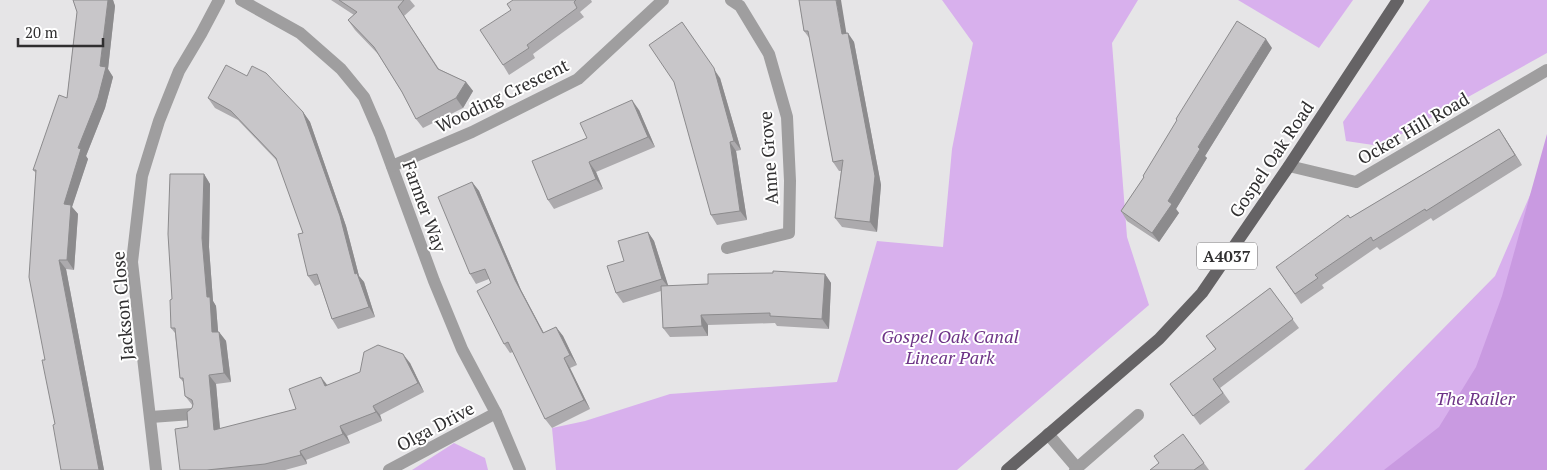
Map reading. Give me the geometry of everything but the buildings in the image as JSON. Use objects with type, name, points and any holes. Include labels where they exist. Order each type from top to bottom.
[{"type":"main road","name":"Gospel Oak Road","points":[[1007,470],[1159,339],[1202,293],[1289,166],[1398,0]]},
{"type":"street","name":"Jackson Close","points":[[156,470],[132,262],[142,176],[158,120],[179,71],[219,0]]},
{"type":"street","name":"Farmer Way","points":[[241,0],[300,33],[340,69],[364,97],[392,166],[434,281],[459,341],[496,413],[520,470]]},
{"type":"street","name":"Wooding Crescent","points":[[392,166],[472,132],[578,79],[663,0]]},
{"type":"street","name":"Anne Grove","points":[[727,248],[789,233],[790,181],[786,116],[769,54],[740,6],[732,0]]},
{"type":"street","name":"Ocker Hill Road","points":[[1289,166],[1356,182],[1547,70]]},
{"type":"street","name":"Olga Drive","points":[[389,470],[496,413]]},
{"type":"street","points":[[151,417],[192,414]]},
{"type":"street","points":[[1048,434],[1076,469],[1138,415]]},
{"type":"green space","name":"Gospel Oak Canal Linear Park","points":[[942,0],[1138,0],[1112,43],[1127,237],[1149,305],[957,470],[556,470],[552,428],[585,421],[670,394],[837,382],[877,241],[943,247],[952,149],[973,43]]},
{"type":"green space","points":[[1238,0],[1353,0],[1319,48]]},
{"type":"green space","points":[[1430,0],[1547,0],[1547,53],[1380,146],[1346,141],[1343,122]]},
{"type":"green space","points":[[1547,134],[1547,470],[1384,470],[1439,427],[1476,367],[1502,296]]},
{"type":"green space","name":"The Railer","points":[[1547,156],[1547,470],[1304,470],[1495,276]]},
{"type":"green space","points":[[454,443],[485,458],[488,470],[412,470]]}]
